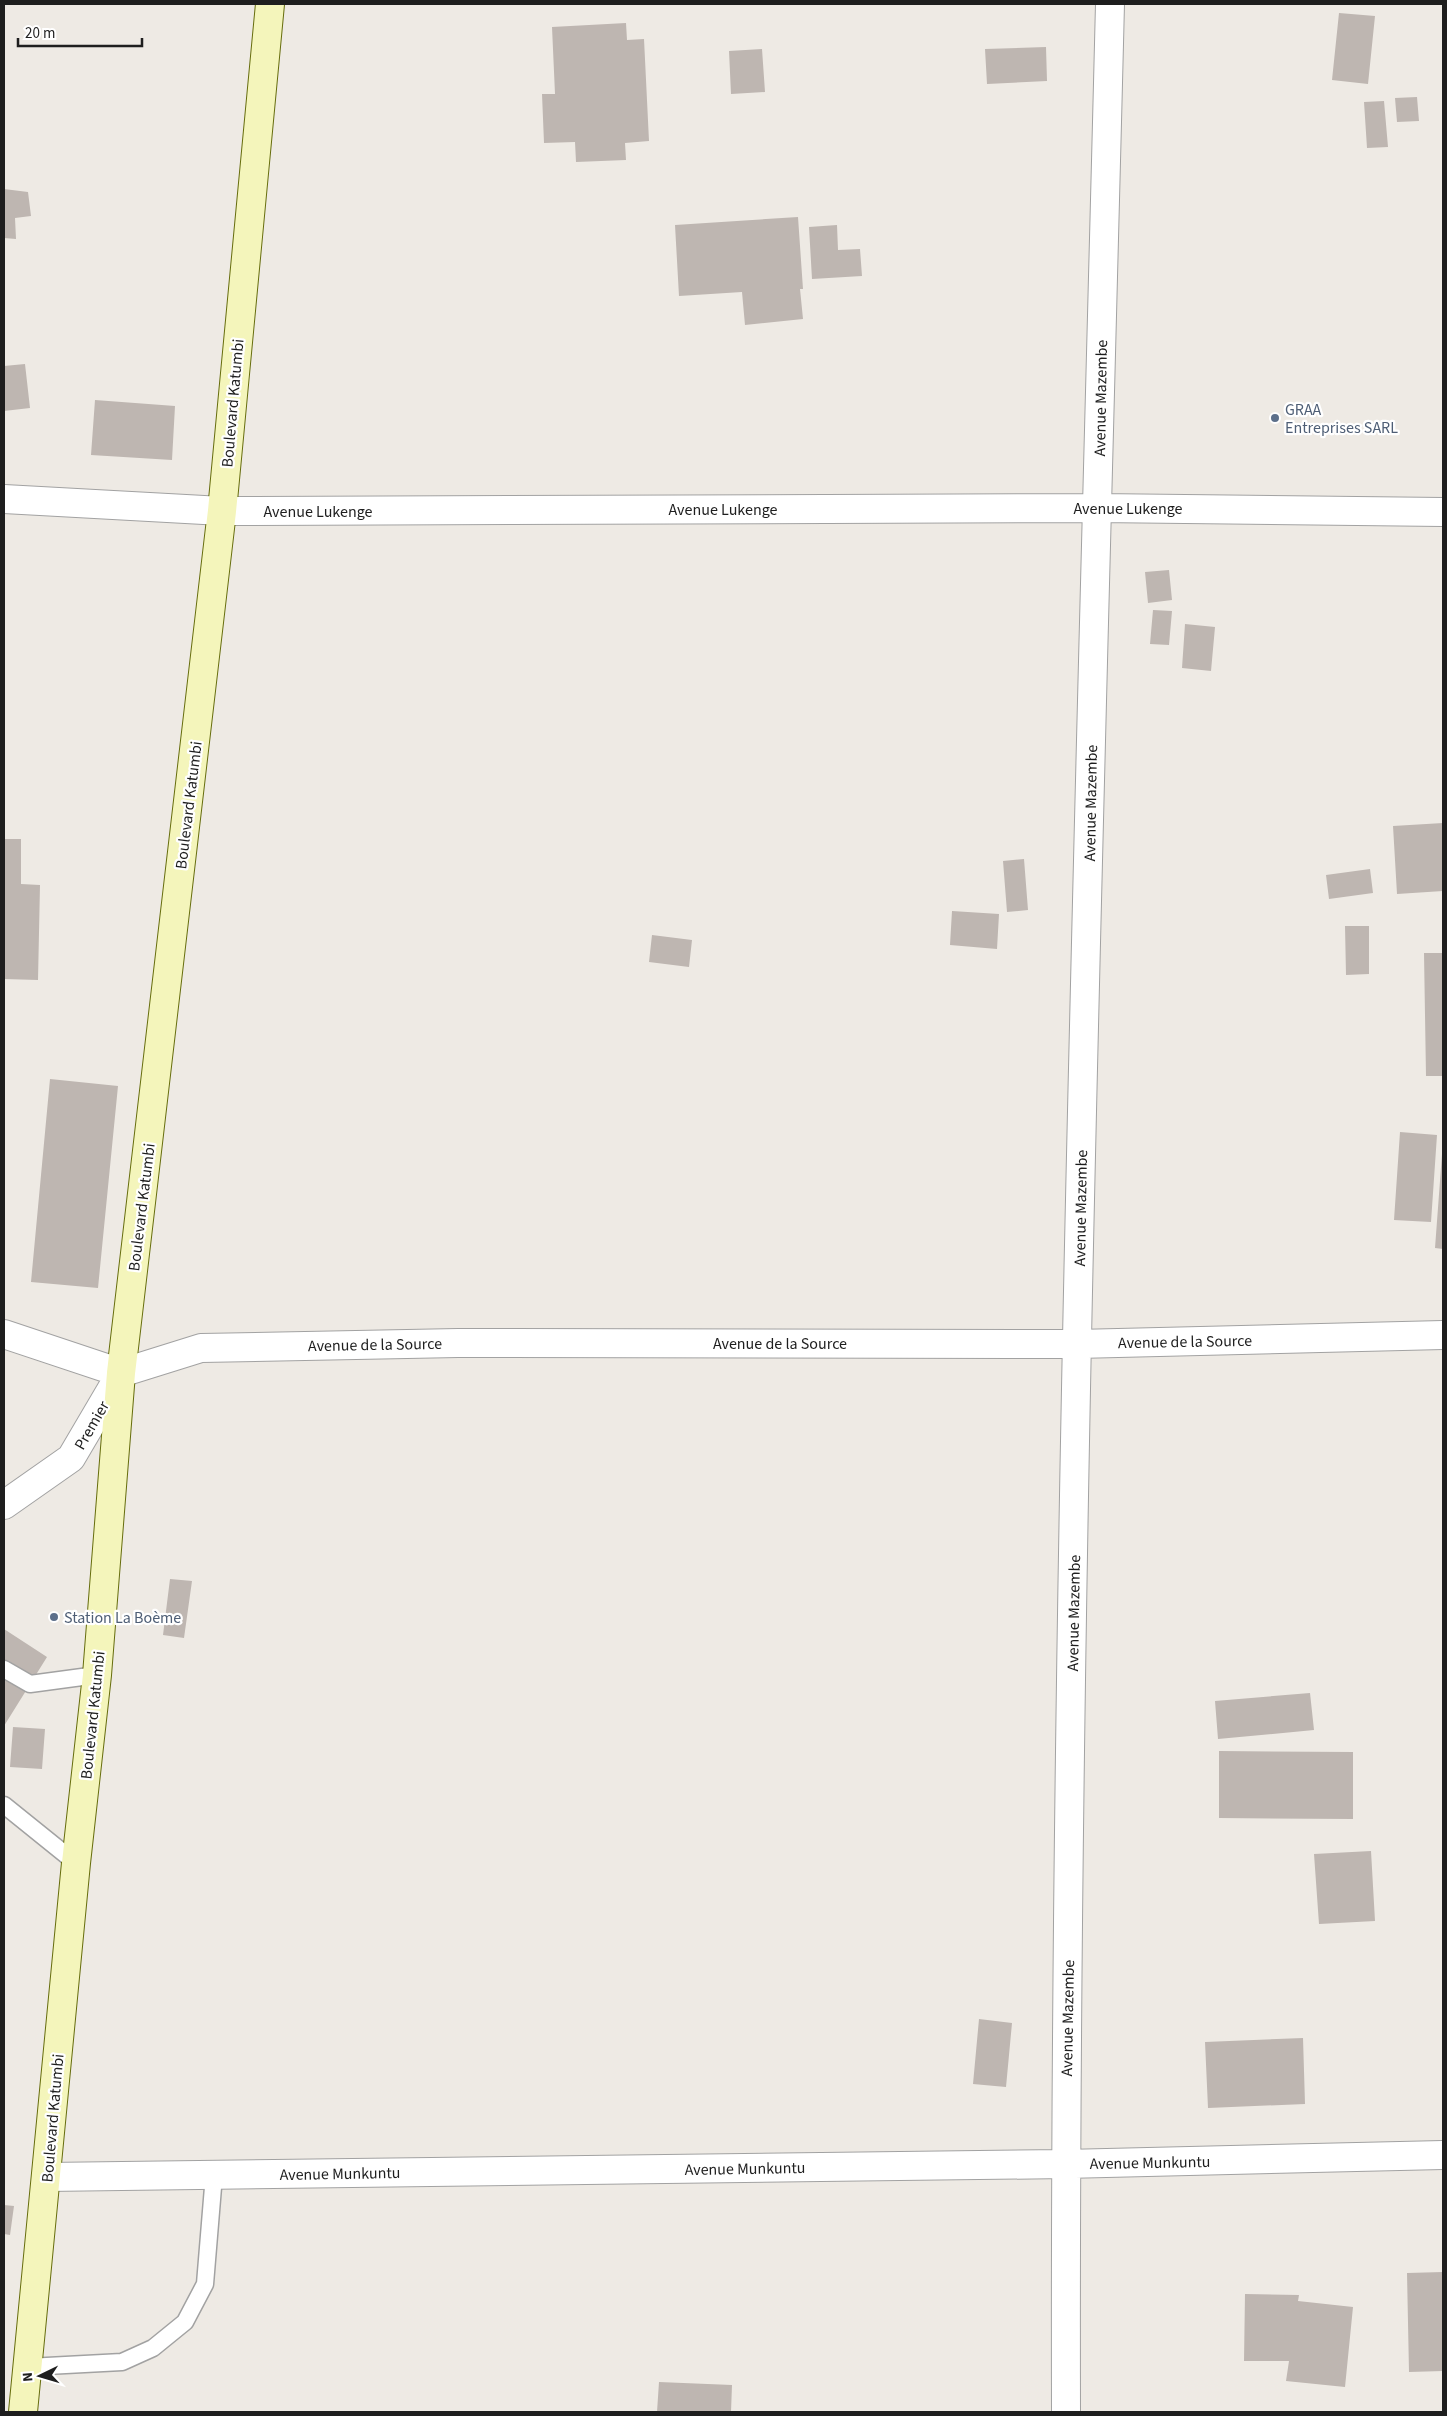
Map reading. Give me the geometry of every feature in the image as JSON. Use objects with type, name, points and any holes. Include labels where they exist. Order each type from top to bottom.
[{"type":"street","name":"Boulevard Katumbi","points":[[24,2412],[76,1864],[97,1675],[122,1373],[222,512],[270,4]]},
{"type":"street","name":"Avenue Mazembe","points":[[1066,2412],[1065,2164],[1077,1344],[1110,4]]},
{"type":"street","name":"Avenue Lukenge","points":[[4,499],[222,512],[1098,508],[1443,512]]},
{"type":"street","points":[[4,1334],[122,1373]]},
{"type":"street","name":"Avenue de la Source","points":[[122,1373],[202,1348],[458,1343],[1077,1344],[1443,1335]]},
{"type":"street","name":"Premier","points":[[4,1505],[71,1458],[122,1373]]},
{"type":"street","name":"Avenue Munkuntu","points":[[46,2177],[1065,2164],[1443,2156]]},
{"type":"lane","points":[[4,1669],[30,1684],[97,1675]]},
{"type":"lane","points":[[4,1806],[76,1864]]},
{"type":"lane","points":[[28,2366],[122,2362],[153,2348],[185,2322],[205,2284],[214,2175]]},
{"type":"building","points":[[1339,13],[1375,16],[1368,84],[1332,80]]},
{"type":"building","points":[[626,23],[627,40],[644,39],[649,141],[625,143],[626,160],[576,162],[575,142],[544,143],[542,94],[555,94],[552,27]]},
{"type":"building","points":[[1046,47],[1047,81],[987,84],[985,49]]},
{"type":"building","points":[[762,49],[765,92],[731,94],[729,51]]},
{"type":"building","points":[[1417,97],[1419,121],[1397,122],[1395,98]]},
{"type":"building","points":[[1384,101],[1388,147],[1367,148],[1364,102]]},
{"type":"building","points":[[4,189],[28,192],[31,216],[15,218],[16,239],[4,238]]},
{"type":"building","points":[[798,217],[803,289],[800,289],[803,319],[745,325],[742,292],[679,296],[675,225]]},
{"type":"building","points":[[837,225],[838,250],[860,249],[862,276],[812,279],[809,227]]},
{"type":"building","points":[[25,364],[30,408],[4,411],[4,366]]},
{"type":"building","points":[[95,400],[175,406],[172,460],[91,455]]},
{"type":"building","points":[[1169,570],[1172,600],[1148,603],[1145,572]]},
{"type":"building","points":[[1153,610],[1172,611],[1169,645],[1150,644]]},
{"type":"building","points":[[1185,624],[1215,627],[1211,671],[1182,668]]},
{"type":"building","points":[[1443,823],[1443,891],[1397,894],[1393,826]]},
{"type":"building","points":[[4,839],[21,839],[21,884],[40,885],[38,980],[4,979]]},
{"type":"building","points":[[1024,859],[1028,910],[1007,912],[1003,861]]},
{"type":"building","points":[[1370,869],[1373,893],[1329,899],[1326,875]]},
{"type":"building","points":[[952,911],[999,914],[997,949],[950,945]]},
{"type":"building","points":[[1345,926],[1369,926],[1369,974],[1346,975]]},
{"type":"building","points":[[652,935],[692,940],[689,967],[649,962]]},
{"type":"building","points":[[1424,953],[1443,953],[1443,1076],[1426,1076]]},
{"type":"building","points":[[50,1079],[118,1086],[98,1288],[31,1282]]},
{"type":"building","points":[[1400,1132],[1437,1135],[1431,1222],[1394,1220]]},
{"type":"building","points":[[1443,1154],[1443,1249],[1435,1248]]},
{"type":"building","points":[[170,1579],[192,1581],[184,1638],[163,1635]]},
{"type":"building","points":[[4,1629],[47,1657],[4,1726]]},
{"type":"building","points":[[1310,1693],[1314,1730],[1218,1739],[1215,1701]]},
{"type":"building","points":[[13,1727],[45,1729],[42,1769],[10,1767]]},
{"type":"building","points":[[1219,1751],[1353,1752],[1353,1819],[1219,1818]]},
{"type":"building","points":[[1371,1851],[1375,1921],[1319,1924],[1314,1854]]},
{"type":"building","points":[[979,2019],[1012,2023],[1006,2087],[973,2084]]},
{"type":"building","points":[[1303,2038],[1305,2104],[1208,2108],[1205,2042]]},
{"type":"building","points":[[4,2205],[14,2206],[10,2235],[4,2234]]},
{"type":"building","points":[[1443,2272],[1443,2371],[1409,2372],[1407,2273]]},
{"type":"building","points":[[1245,2294],[1299,2295],[1298,2301],[1353,2307],[1345,2387],[1286,2381],[1289,2361],[1244,2361]]},
{"type":"building","points":[[659,2382],[732,2385],[731,2412],[657,2412]]},
{"type":"place","name":"GRAA Entreprises SARL","points":[[1275,418]]},
{"type":"place","name":"Station La Boème","points":[[54,1617]]}]
